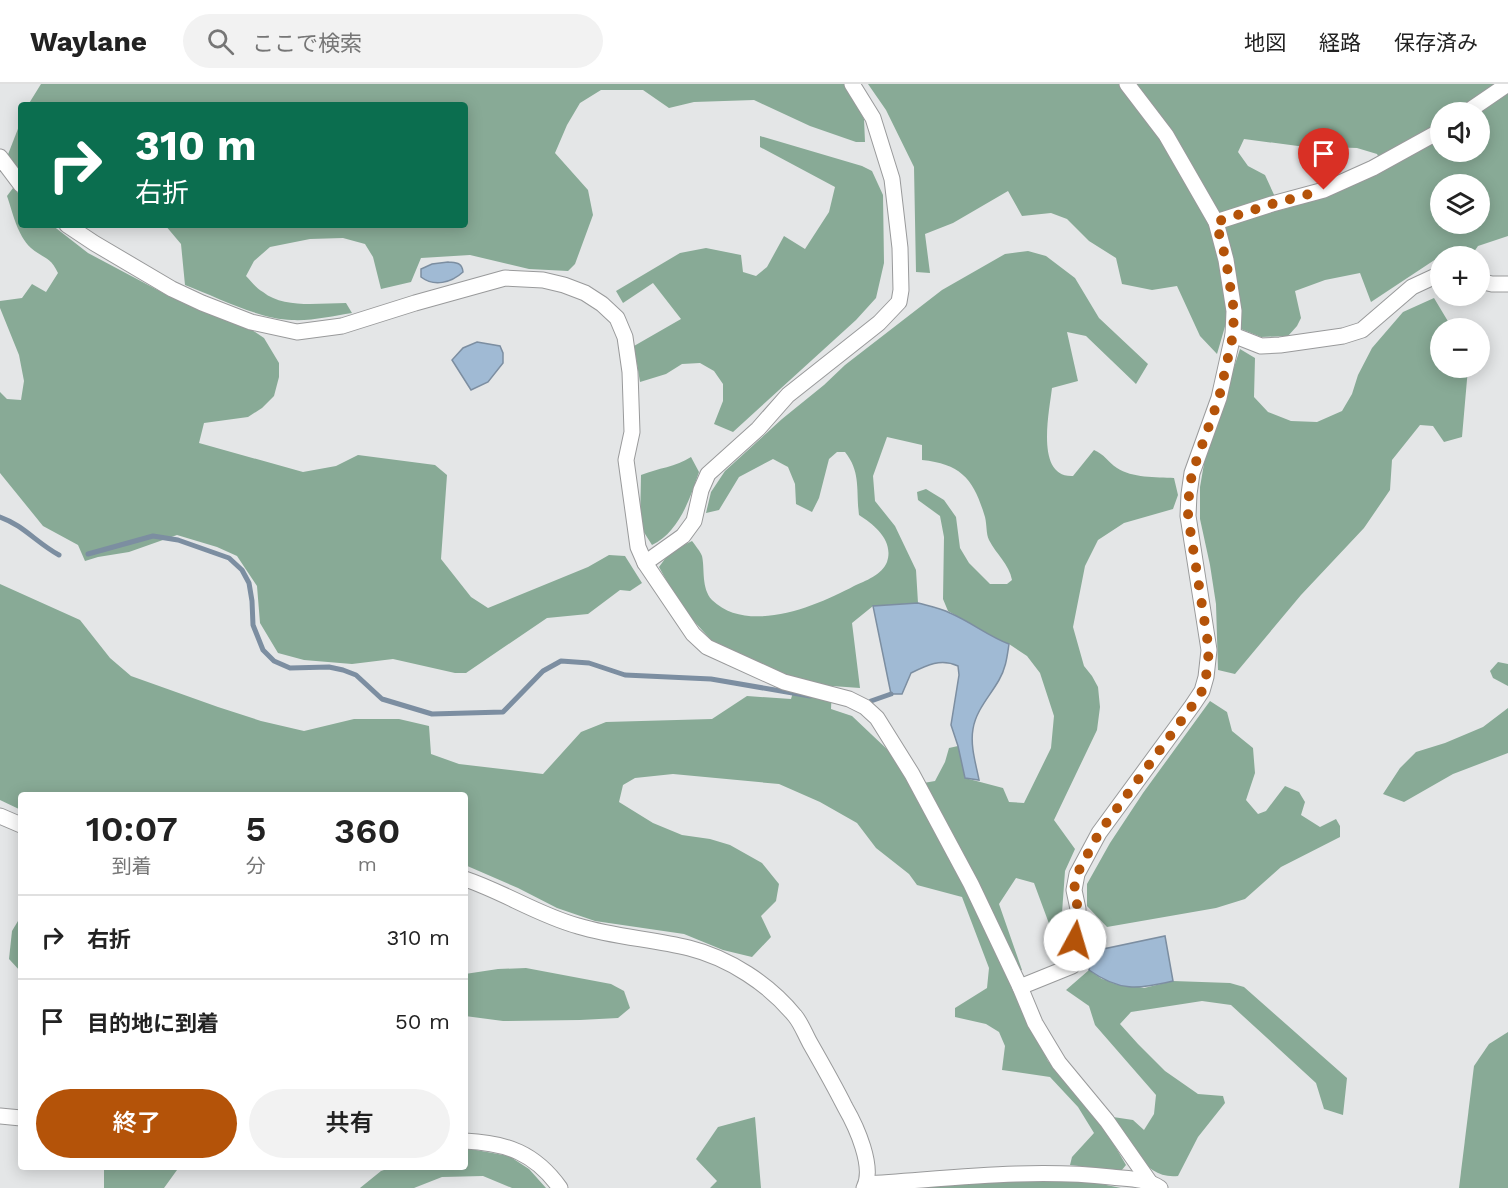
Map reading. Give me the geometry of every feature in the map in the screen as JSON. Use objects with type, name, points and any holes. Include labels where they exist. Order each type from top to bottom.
[{"type":"street","points":[[645,563],[682,536],[694,521],[701,490],[708,474],[758,429],[788,395],[879,323],[899,302],[900,248],[892,179],[873,118],[852,84]]},
{"type":"street","points":[[1020,987],[1072,966],[1078,909],[1074,890],[1077,874],[1099,833],[1202,691],[1206,677],[1209,650],[1188,516],[1189,494],[1192,473],[1219,398],[1233,335],[1233,301],[1216,222],[1166,135],[1127,84]]},
{"type":"street","points":[[1482,102],[1508,84]]},
{"type":"street","points":[[1216,222],[1324,190],[1373,168],[1430,137]]},
{"type":"street","points":[[0,157],[18,181]]},
{"type":"street","points":[[72,228],[111,254],[192,298],[251,322],[297,332],[342,326],[506,278],[543,280],[585,293],[602,304],[617,318],[625,337],[630,372],[632,423],[626,460],[638,548],[645,563],[693,634],[707,647],[784,682],[849,699],[866,707],[878,718],[918,784],[970,885],[1035,1023],[1059,1063],[1107,1121],[1154,1184]]},
{"type":"street","points":[[1233,335],[1261,346],[1343,336],[1362,330],[1412,287],[1430,279]]},
{"type":"street","points":[[1490,284],[1508,284]]},
{"type":"street","points":[[0,816],[18,824]]},
{"type":"street","points":[[468,880],[483,885],[530,909],[575,926],[688,948],[714,956],[768,989],[795,1016],[851,1118],[868,1170],[865,1186],[994,1174],[1082,1174],[1154,1184]]},
{"type":"street","points":[[0,1116],[18,1118]]},
{"type":"street","points":[[468,1141],[489,1142],[531,1158],[551,1175],[560,1188]]},
{"type":"green space","points":[[41,84],[845,84],[864,119],[865,142],[856,142],[810,126],[754,100],[694,102],[669,108],[643,90],[601,90],[580,103],[555,153],[588,190],[593,215],[575,264],[568,271],[529,269],[470,255],[421,258],[411,282],[381,289],[373,257],[365,244],[343,238],[310,239],[270,247],[254,261],[246,276],[260,290],[281,301],[303,304],[346,303],[352,313],[292,320],[252,312],[185,285],[181,244],[168,228],[468,228],[468,102],[30,102]]},
{"type":"green space","points":[[868,84],[1508,84],[1508,236],[1478,246],[1430,246],[1430,263],[1371,302],[1360,273],[1325,280],[1295,291],[1301,318],[1288,336],[1261,337],[1226,323],[1217,354],[1200,336],[1177,286],[1152,290],[1122,284],[1116,258],[1089,241],[1067,219],[1051,213],[1022,216],[1008,191],[953,223],[925,234],[930,273],[916,272],[914,167],[886,110]],"holes":[[[1244,139],[1298,146],[1357,148],[1377,154],[1384,168],[1325,197],[1281,210],[1265,175],[1248,166],[1238,152]]]},
{"type":"green space","points":[[18,129],[18,169],[7,157]]},
{"type":"green space","points":[[760,136],[872,171],[883,195],[884,263],[876,298],[856,320],[733,432],[714,424],[723,401],[723,384],[714,371],[700,363],[682,364],[666,374],[640,382],[634,346],[681,319],[653,283],[623,303],[616,291],[680,253],[706,248],[741,255],[743,272],[756,276],[767,267],[784,236],[805,249],[829,212],[835,187],[760,147]]},
{"type":"green space","points":[[13,188],[18,193],[18,228],[16,223],[7,196]]},
{"type":"green space","points":[[18,228],[56,228],[88,253],[167,295],[252,330],[264,338],[279,363],[279,377],[274,396],[248,417],[204,423],[199,443],[303,472],[336,466],[358,455],[435,465],[447,475],[441,559],[471,597],[488,608],[588,567],[609,555],[625,556],[642,583],[630,591],[620,590],[588,614],[547,618],[466,673],[455,673],[393,659],[352,664],[304,660],[278,653],[260,623],[257,586],[237,556],[217,547],[177,535],[129,552],[85,561],[78,545],[43,526],[0,473],[0,392],[7,399],[21,400],[24,381],[19,355],[0,308],[0,301],[22,298],[32,284],[46,292],[58,273],[49,261],[31,248]]},
{"type":"green space","points":[[1028,251],[1046,256],[1075,278],[1099,318],[1148,364],[1136,384],[1086,336],[1067,332],[1078,381],[1052,388],[1047,442],[1053,467],[1061,474],[1073,476],[1094,450],[1117,468],[1130,474],[1174,478],[1178,495],[1173,509],[1124,523],[1098,540],[1085,566],[1073,627],[1084,666],[1098,687],[1100,707],[1097,730],[1054,820],[1075,849],[1065,871],[1061,927],[1051,929],[1034,883],[1016,878],[999,904],[1022,970],[1008,976],[1048,1061],[1104,1127],[1126,1165],[1121,1171],[1070,1165],[1072,1157],[1094,1133],[1078,1107],[1050,1077],[1002,1070],[1005,1046],[999,1032],[986,1024],[955,1017],[955,1008],[987,988],[989,968],[962,897],[917,885],[909,874],[876,848],[857,823],[820,802],[779,784],[673,774],[635,778],[623,785],[619,802],[653,823],[682,835],[730,845],[762,863],[779,884],[776,901],[761,916],[771,937],[752,957],[723,950],[684,934],[595,921],[557,908],[468,866],[468,792],[18,792],[18,809],[0,800],[0,584],[80,620],[110,658],[131,676],[261,721],[304,731],[354,719],[399,719],[429,726],[431,754],[459,764],[543,774],[581,732],[606,722],[712,719],[747,696],[791,699],[797,679],[773,671],[712,641],[681,607],[659,567],[670,552],[692,541],[702,556],[706,590],[712,600],[727,610],[744,615],[763,616],[783,614],[821,602],[868,580],[881,571],[887,562],[888,547],[882,534],[859,515],[856,474],[845,452],[837,452],[829,459],[819,498],[812,512],[796,504],[795,484],[788,467],[773,459],[739,477],[719,510],[706,513],[711,492],[725,471],[845,365],[942,290],[1005,254]],"holes":[[[887,437],[922,445],[922,460],[947,465],[957,470],[971,484],[981,504],[989,540],[1008,569],[1012,580],[1007,584],[990,584],[969,563],[960,548],[956,517],[944,500],[926,489],[917,492],[918,500],[940,516],[944,537],[943,599],[948,611],[1027,656],[1040,673],[1054,716],[1051,748],[1024,803],[1009,802],[1003,788],[965,778],[958,746],[949,748],[935,781],[912,785],[890,752],[852,716],[831,709],[832,686],[860,688],[852,623],[873,606],[918,603],[916,570],[895,526],[875,501],[873,476]]]},
{"type":"green space","points":[[1430,300],[1430,306],[1439,306],[1446,318],[1430,318],[1430,378],[1467,378],[1462,437],[1444,442],[1433,426],[1420,425],[1392,460],[1390,490],[1364,528],[1301,595],[1235,674],[1218,670],[1216,604],[1200,519],[1200,487],[1206,452],[1240,349],[1255,358],[1254,397],[1268,412],[1291,421],[1317,422],[1342,411],[1372,348],[1403,312]]},
{"type":"green space","points":[[691,457],[699,472],[687,504],[669,532],[652,545],[640,526],[641,475]]},
{"type":"green space","points":[[1498,662],[1508,664],[1508,686],[1493,678],[1490,671]]},
{"type":"green space","points":[[1210,701],[1227,712],[1232,731],[1253,748],[1255,773],[1246,800],[1258,814],[1266,811],[1285,786],[1299,792],[1305,802],[1301,815],[1320,827],[1336,819],[1340,826],[1340,837],[1281,867],[1245,899],[1216,908],[1107,927],[1087,906],[1087,884],[1110,843],[1143,793]]},
{"type":"green space","points":[[1508,708],[1508,753],[1453,774],[1404,802],[1383,794],[1400,768],[1416,752],[1483,727]]},
{"type":"green space","points":[[18,921],[18,969],[9,959],[12,931]]},
{"type":"green space","points":[[526,968],[611,984],[624,991],[630,1008],[618,1018],[580,1020],[503,1021],[468,1016],[468,974]]},
{"type":"green space","points":[[1089,970],[1102,979],[1144,988],[1173,981],[1230,983],[1244,987],[1347,1078],[1343,1115],[1324,1109],[1316,1083],[1231,1005],[1202,1001],[1131,1012],[1120,1024],[1165,1071],[1198,1094],[1223,1096],[1225,1103],[1198,1137],[1178,1176],[1166,1176],[1156,1172],[1139,1157],[1113,1117],[1133,1120],[1144,1130],[1154,1114],[1156,1095],[1095,1025],[1089,1006],[1066,990]]},
{"type":"green space","points":[[1508,1032],[1508,1188],[1459,1188],[1474,1066],[1489,1044]]},
{"type":"green space","points":[[755,1117],[761,1188],[710,1188],[717,1181],[696,1159],[718,1127]]},
{"type":"green space","points":[[468,1149],[509,1156],[529,1169],[546,1188],[512,1188],[483,1176],[442,1177],[414,1188],[360,1188],[381,1171],[468,1170]]},
{"type":"green space","points":[[104,1170],[177,1170],[164,1188],[104,1188]]},
{"type":"green space","points":[[1023,1178],[1082,1180],[1121,1188],[907,1188]]},
{"type":"water","points":[[448,262],[460,265],[463,272],[453,279],[437,283],[421,277],[421,269],[432,264]]},
{"type":"water","points":[[477,342],[500,346],[503,363],[488,382],[471,390],[452,360],[463,348]]},
{"type":"water","points":[[918,603],[946,611],[1009,644],[1003,671],[980,709],[973,729],[973,748],[979,780],[965,778],[951,725],[959,675],[958,666],[940,663],[923,667],[911,673],[902,694],[891,694],[873,606]]},
{"type":"water","points":[[1165,936],[1173,981],[1129,987],[1110,982],[1089,970],[1094,951]]},
{"type":"waterway","points":[[0,517],[16,525],[59,555]]},
{"type":"waterway","points":[[88,554],[153,536],[178,540],[229,558],[242,570],[249,583],[253,625],[263,650],[274,661],[290,668],[329,667],[343,670],[356,675],[382,699],[432,714],[503,712],[543,671],[561,661],[589,663],[625,675],[711,679],[810,696]]},
{"type":"waterway","points":[[871,701],[891,694]]},
{"type":"route","points":[[1075,940],[1078,909],[1074,890],[1077,874],[1099,833],[1202,691],[1206,677],[1209,650],[1188,516],[1192,473],[1219,398],[1233,335],[1232,294],[1216,222],[1324,190]]}]
